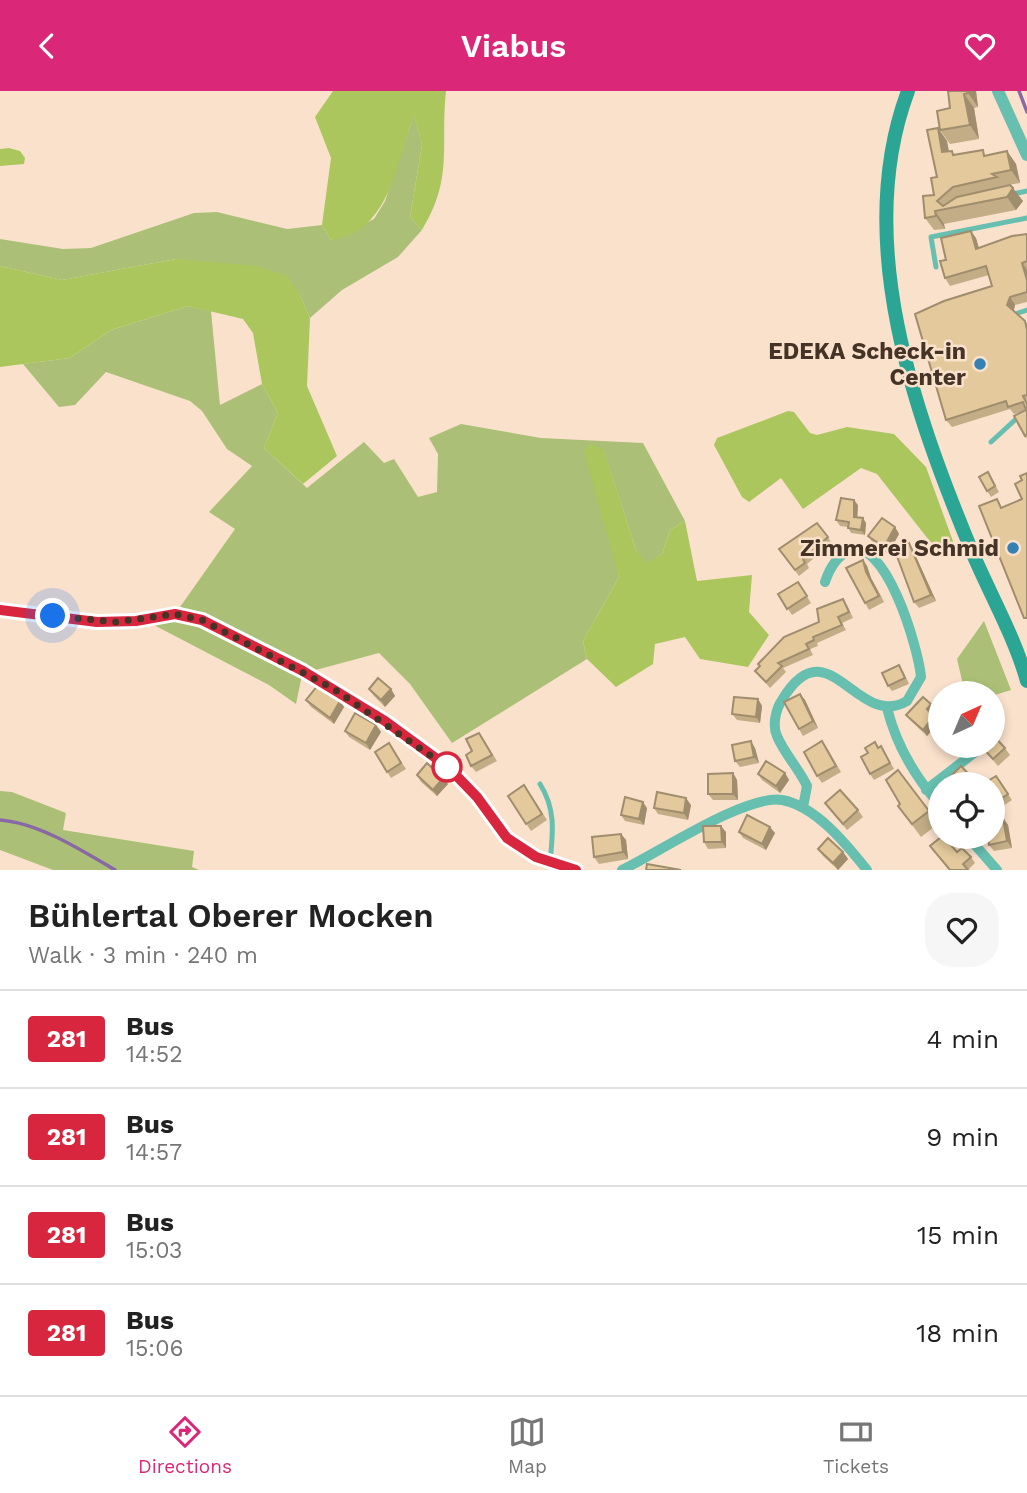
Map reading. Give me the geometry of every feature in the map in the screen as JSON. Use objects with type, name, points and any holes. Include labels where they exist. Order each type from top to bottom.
[{"type":"main road","points":[[908,91],[890,171],[887,234],[899,331],[918,411],[1027,681]]},
{"type":"street","points":[[998,91],[1027,155]]},
{"type":"street","points":[[803,807],[807,786],[776,735],[775,722],[779,704],[791,684],[816,671],[831,673],[866,701],[887,708],[907,701],[921,677],[912,630],[877,559],[859,549],[849,551],[836,560],[825,582]]},
{"type":"street","points":[[0,610],[97,622],[136,621],[175,614],[202,620],[303,671],[385,721],[448,767],[477,797],[507,838],[550,862],[576,870]]},
{"type":"street","points":[[887,708],[892,728],[926,790],[967,758]]},
{"type":"street","points":[[622,870],[738,809],[761,801],[781,799],[803,807],[867,870]]},
{"type":"street","points":[[978,849],[996,870]]},
{"type":"lane","points":[[1002,197],[1027,191]]},
{"type":"lane","points":[[936,267],[931,237],[1027,218]]},
{"type":"lane","points":[[1018,313],[1027,310]]},
{"type":"lane","points":[[991,442],[1016,419],[1027,415]]},
{"type":"lane","points":[[540,783],[550,799],[553,819],[550,862]]},
{"type":"green space","points":[[333,91],[446,91],[442,177],[432,211],[422,230],[410,217],[422,145],[414,115],[396,173],[379,209],[367,224],[351,234],[331,240],[322,225],[331,158],[315,117]]},
{"type":"green space","points":[[414,114],[422,145],[410,217],[422,230],[398,257],[342,290],[310,318],[300,295],[201,264],[176,259],[62,280],[0,266],[0,239],[63,249],[91,248],[194,213],[217,212],[287,229],[322,225],[331,240],[374,219],[385,201]]},
{"type":"green space","points":[[0,149],[20,151],[25,158],[24,164],[0,166]]},
{"type":"green space","points":[[176,259],[256,266],[287,276],[300,295],[310,318],[307,386],[337,456],[303,484],[264,448],[278,413],[262,384],[253,333],[243,319],[188,306],[111,330],[70,358],[0,367],[0,266],[62,280]]},
{"type":"green space","points":[[188,306],[211,311],[220,405],[262,384],[278,413],[264,448],[307,488],[364,442],[384,463],[394,459],[418,497],[437,492],[438,454],[429,438],[461,424],[541,438],[643,443],[685,521],[670,530],[662,554],[647,564],[636,550],[604,451],[590,444],[619,577],[583,641],[587,659],[452,743],[410,684],[379,653],[312,671],[210,616],[180,607],[235,529],[209,512],[252,466],[227,449],[202,411],[190,401],[106,372],[75,405],[59,407],[23,364],[70,358],[111,330]]},
{"type":"green space","points":[[788,411],[794,412],[810,433],[817,435],[847,427],[894,434],[926,467],[958,555],[943,558],[877,474],[861,468],[803,509],[781,478],[749,502],[742,497],[714,445],[717,438]]},
{"type":"green space","points":[[591,443],[604,450],[636,550],[647,563],[662,554],[670,530],[685,521],[697,581],[752,575],[749,612],[769,635],[748,667],[700,659],[685,637],[655,644],[653,664],[616,687],[587,659],[583,641],[619,577],[584,452]]},
{"type":"green space","points":[[180,620],[199,625],[302,675],[296,704],[269,685],[150,623]]},
{"type":"green space","points":[[984,621],[1011,690],[1005,692],[1005,681],[962,681],[957,659]]},
{"type":"green space","points":[[0,791],[12,792],[66,813],[63,830],[194,851],[192,867],[199,870],[53,870],[0,850]]},
{"type":"building","points":[[948,91],[968,91],[964,94],[970,125],[940,130],[937,111],[950,108]]},
{"type":"building","points":[[938,128],[942,152],[952,151],[953,155],[983,150],[984,156],[1007,151],[1011,170],[992,174],[997,177],[953,187],[937,201],[943,206],[957,197],[1010,185],[1013,188],[1007,197],[935,211],[936,216],[925,218],[923,196],[934,195],[931,178],[937,177],[927,130]]},
{"type":"building","name":"EDEKA Scheck-in Center","points":[[971,231],[976,249],[1012,236],[1027,234],[1027,261],[1022,263],[1027,292],[1010,297],[1007,305],[1025,321],[1027,330],[1027,395],[1023,396],[1027,404],[1025,436],[1014,416],[1026,410],[1023,402],[1008,407],[1006,401],[946,420],[915,314],[944,301],[992,286],[986,266],[945,278],[940,261],[946,260],[941,238]]},
{"type":"building","points":[[988,472],[995,486],[987,491],[979,477]]},
{"type":"building","name":"Zimmerei Schmid","points":[[1027,473],[1027,618],[1024,618],[979,506],[997,499],[1001,508],[1022,499],[1015,484],[1022,480],[1020,476]]},
{"type":"building","points":[[841,498],[854,500],[854,517],[863,518],[861,530],[848,528],[849,522],[836,520]]},
{"type":"building","points":[[882,518],[895,527],[884,547],[868,536]]},
{"type":"building","points":[[817,523],[828,537],[803,559],[805,563],[795,570],[779,549]]},
{"type":"building","points":[[909,543],[931,595],[914,602],[895,551]]},
{"type":"building","points":[[863,560],[866,572],[879,596],[865,603],[846,568]]},
{"type":"building","points":[[798,582],[807,596],[787,609],[778,594]]},
{"type":"building","points":[[843,599],[849,612],[838,617],[842,625],[813,637],[814,640],[806,644],[809,649],[778,663],[782,666],[766,682],[755,671],[760,666],[758,664],[784,637],[819,622],[817,609]]},
{"type":"building","points":[[899,665],[905,678],[888,686],[882,673]]},
{"type":"building","points":[[378,678],[391,689],[381,700],[369,689]]},
{"type":"building","points":[[318,685],[340,701],[330,718],[306,700]]},
{"type":"building","points":[[800,694],[813,721],[799,729],[784,702]]},
{"type":"building","points":[[734,697],[758,699],[756,717],[732,714]]},
{"type":"building","points":[[923,697],[928,701],[928,724],[923,730],[906,715]]},
{"type":"building","points":[[355,713],[376,725],[366,743],[345,731]]},
{"type":"building","points":[[479,733],[492,755],[471,766],[466,755],[472,751],[466,739]]},
{"type":"building","points":[[751,741],[754,757],[735,761],[732,745]]},
{"type":"building","points":[[822,741],[836,766],[817,776],[804,752]]},
{"type":"building","points":[[875,742],[878,748],[881,746],[890,763],[870,774],[861,757],[868,753],[865,748]]},
{"type":"building","points":[[389,743],[401,763],[387,772],[375,752]]},
{"type":"building","points":[[766,761],[785,773],[776,786],[758,774]]},
{"type":"building","points":[[427,763],[443,778],[433,790],[417,775]]},
{"type":"building","points":[[961,766],[967,772],[955,772]]},
{"type":"building","points":[[898,770],[928,812],[912,824],[898,806],[900,804],[886,780]]},
{"type":"building","points":[[733,773],[733,794],[708,794],[708,774]]},
{"type":"building","points":[[524,785],[542,814],[526,824],[508,796]]},
{"type":"building","points":[[840,790],[858,810],[843,824],[825,803]]},
{"type":"building","points":[[657,792],[686,798],[684,813],[654,808]]},
{"type":"building","points":[[625,797],[643,802],[639,819],[621,815]]},
{"type":"building","points":[[747,815],[770,827],[762,844],[739,832]]},
{"type":"building","points":[[703,826],[721,826],[722,842],[704,842]]},
{"type":"building","points":[[621,834],[623,852],[594,857],[592,837]]},
{"type":"building","points":[[828,838],[843,852],[833,863],[818,849]]},
{"type":"building","points":[[932,849],[954,849],[957,852],[963,849],[971,857],[963,864],[968,870],[950,870]]},
{"type":"building","points":[[647,864],[681,870],[646,870]]},
{"type":"waterway","points":[[1019,91],[1027,112]]},
{"type":"waterway","points":[[0,820],[45,832],[115,870]]},
{"type":"bus line","name":"281","points":[[0,610],[97,622],[136,621],[175,614],[202,620],[303,671],[385,721],[448,767],[477,797],[507,838],[536,857],[576,870]]},
{"type":"place","name":"EDEKA Scheck-in Center","points":[[980,364]]},
{"type":"place","name":"Zimmerei Schmid","points":[[1013,548]]},
{"type":"route","points":[[53,616],[116,622],[175,614],[202,620],[334,689],[385,721],[447,767]]}]
